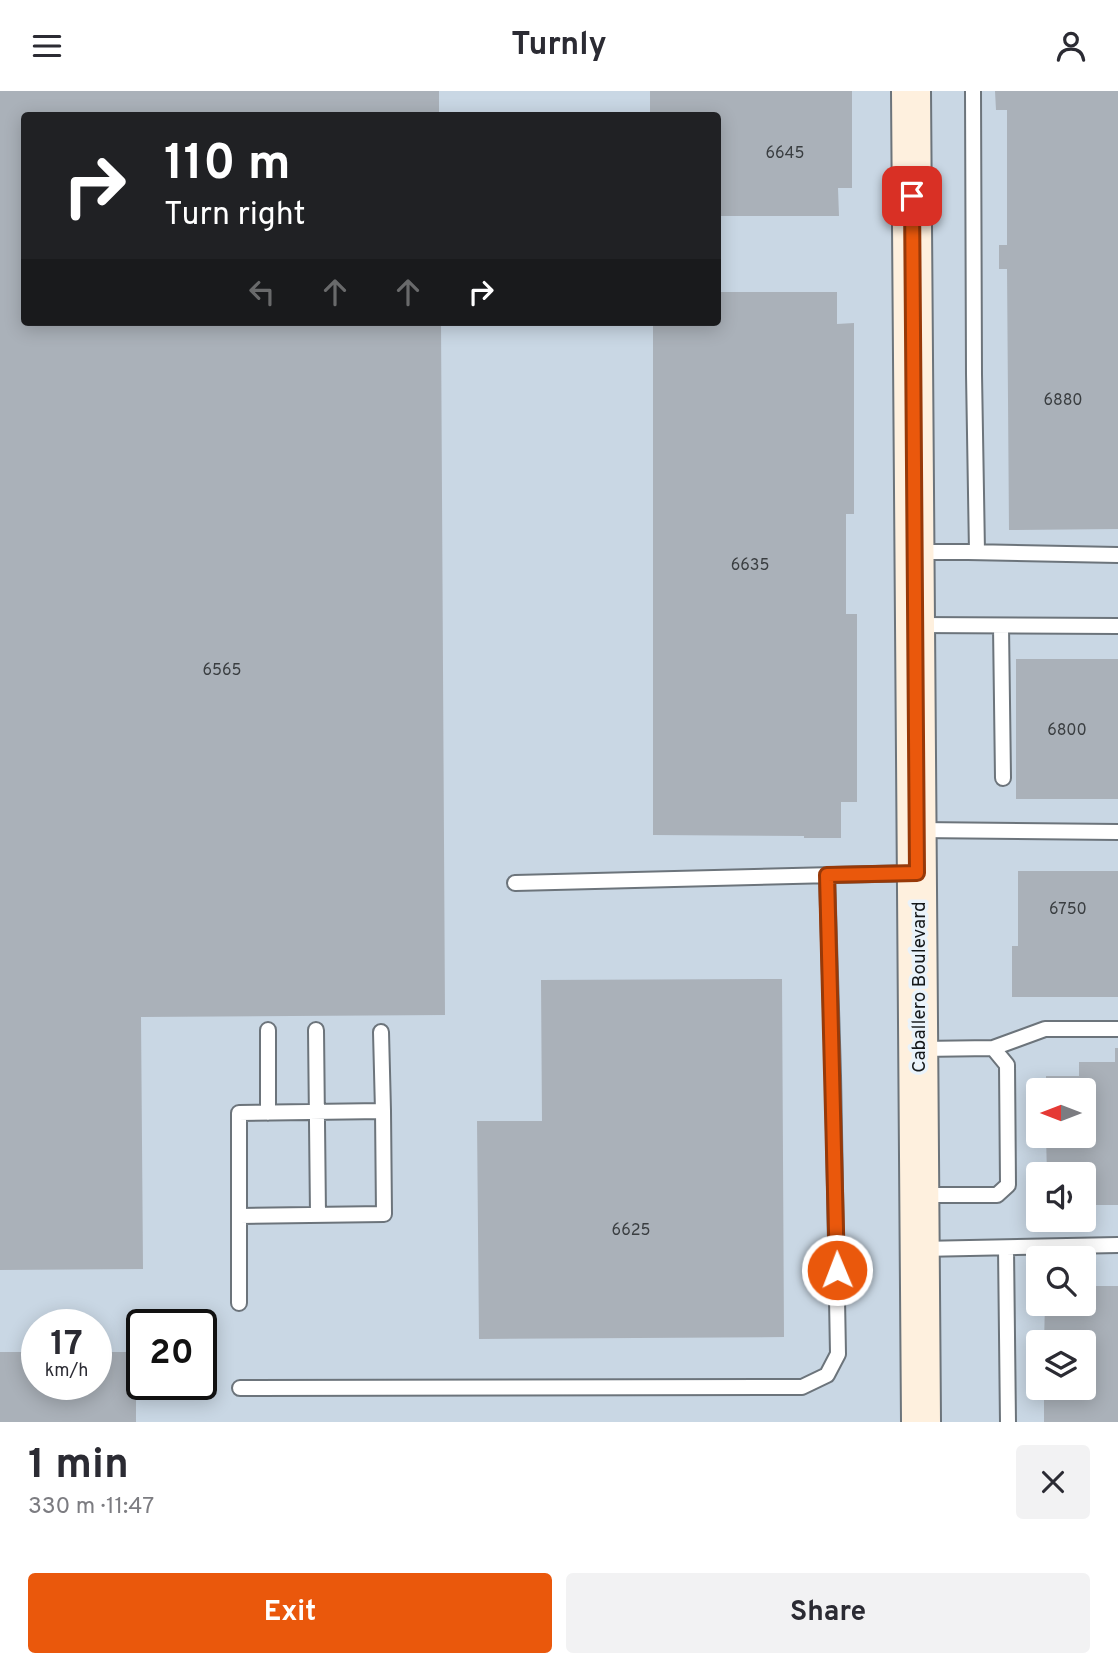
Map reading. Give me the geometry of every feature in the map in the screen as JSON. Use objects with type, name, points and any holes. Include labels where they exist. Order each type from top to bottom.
[{"type":"street","name":"Caballero Boulevard","points":[[911,91],[921,1422]]},
{"type":"lane","points":[[973,91],[978,552]]},
{"type":"lane","points":[[915,552],[1118,555]]},
{"type":"lane","points":[[915,625],[1118,626]]},
{"type":"lane","points":[[1001,626],[1003,778]]},
{"type":"lane","points":[[916,830],[1118,832]]},
{"type":"lane","points":[[515,883],[917,873]]},
{"type":"lane","points":[[240,1388],[802,1387],[827,1375],[838,1354],[827,875]]},
{"type":"lane","points":[[918,1049],[993,1048],[1045,1029],[1118,1029]]},
{"type":"lane","points":[[268,1030],[268,1113]]},
{"type":"lane","points":[[316,1030],[318,1215]]},
{"type":"lane","points":[[240,1216],[384,1214],[381,1031]]},
{"type":"lane","points":[[919,1195],[997,1195],[1008,1185],[1007,1065],[993,1048]]},
{"type":"lane","points":[[239,1303],[239,1113],[383,1111]]},
{"type":"lane","points":[[920,1249],[1118,1245]]},
{"type":"lane","points":[[1006,1248],[1008,1422]]},
{"type":"shaded area","points":[[0,91],[1118,91],[1118,1422],[0,1422]]},
{"type":"building","points":[[0,91],[439,91],[439,112],[21,112],[21,326],[441,326],[445,1015],[141,1017],[143,1269],[0,1270]]},
{"type":"building","points":[[650,91],[852,91],[852,188],[838,188],[839,216],[721,216],[721,112],[650,112]]},
{"type":"building","points":[[995,91],[1118,91],[1118,529],[1009,530],[1007,269],[999,269],[999,245],[1007,245],[1007,110],[996,110]]},
{"type":"building","points":[[721,292],[837,292],[837,324],[854,323],[854,514],[846,514],[846,614],[857,614],[857,802],[841,802],[841,838],[653,835],[653,326],[721,326]]},
{"type":"building","points":[[1016,659],[1118,659],[1118,799],[1016,799]]},
{"type":"building","points":[[1018,871],[1118,871],[1118,997],[1012,997],[1012,946],[1018,946]]},
{"type":"building","points":[[782,979],[784,1337],[479,1339],[477,1121],[542,1121],[541,980]]},
{"type":"building","points":[[1115,1048],[1118,1048],[1118,1205],[1096,1205],[1096,1162],[1047,1162],[1046,1148],[1096,1148],[1096,1078],[1046,1076],[1079,1076],[1079,1062],[1115,1062]]},
{"type":"building","points":[[1096,1286],[1118,1286],[1118,1422],[1044,1422],[1044,1400],[1096,1400],[1096,1330],[1044,1330],[1045,1316],[1096,1316]]},
{"type":"building","points":[[0,1352],[21,1352],[21,1400],[112,1400],[112,1352],[126,1352],[126,1400],[136,1400],[136,1422],[0,1422]]},
{"type":"route","points":[[837,1270],[827,875],[917,873],[912,196]]}]
